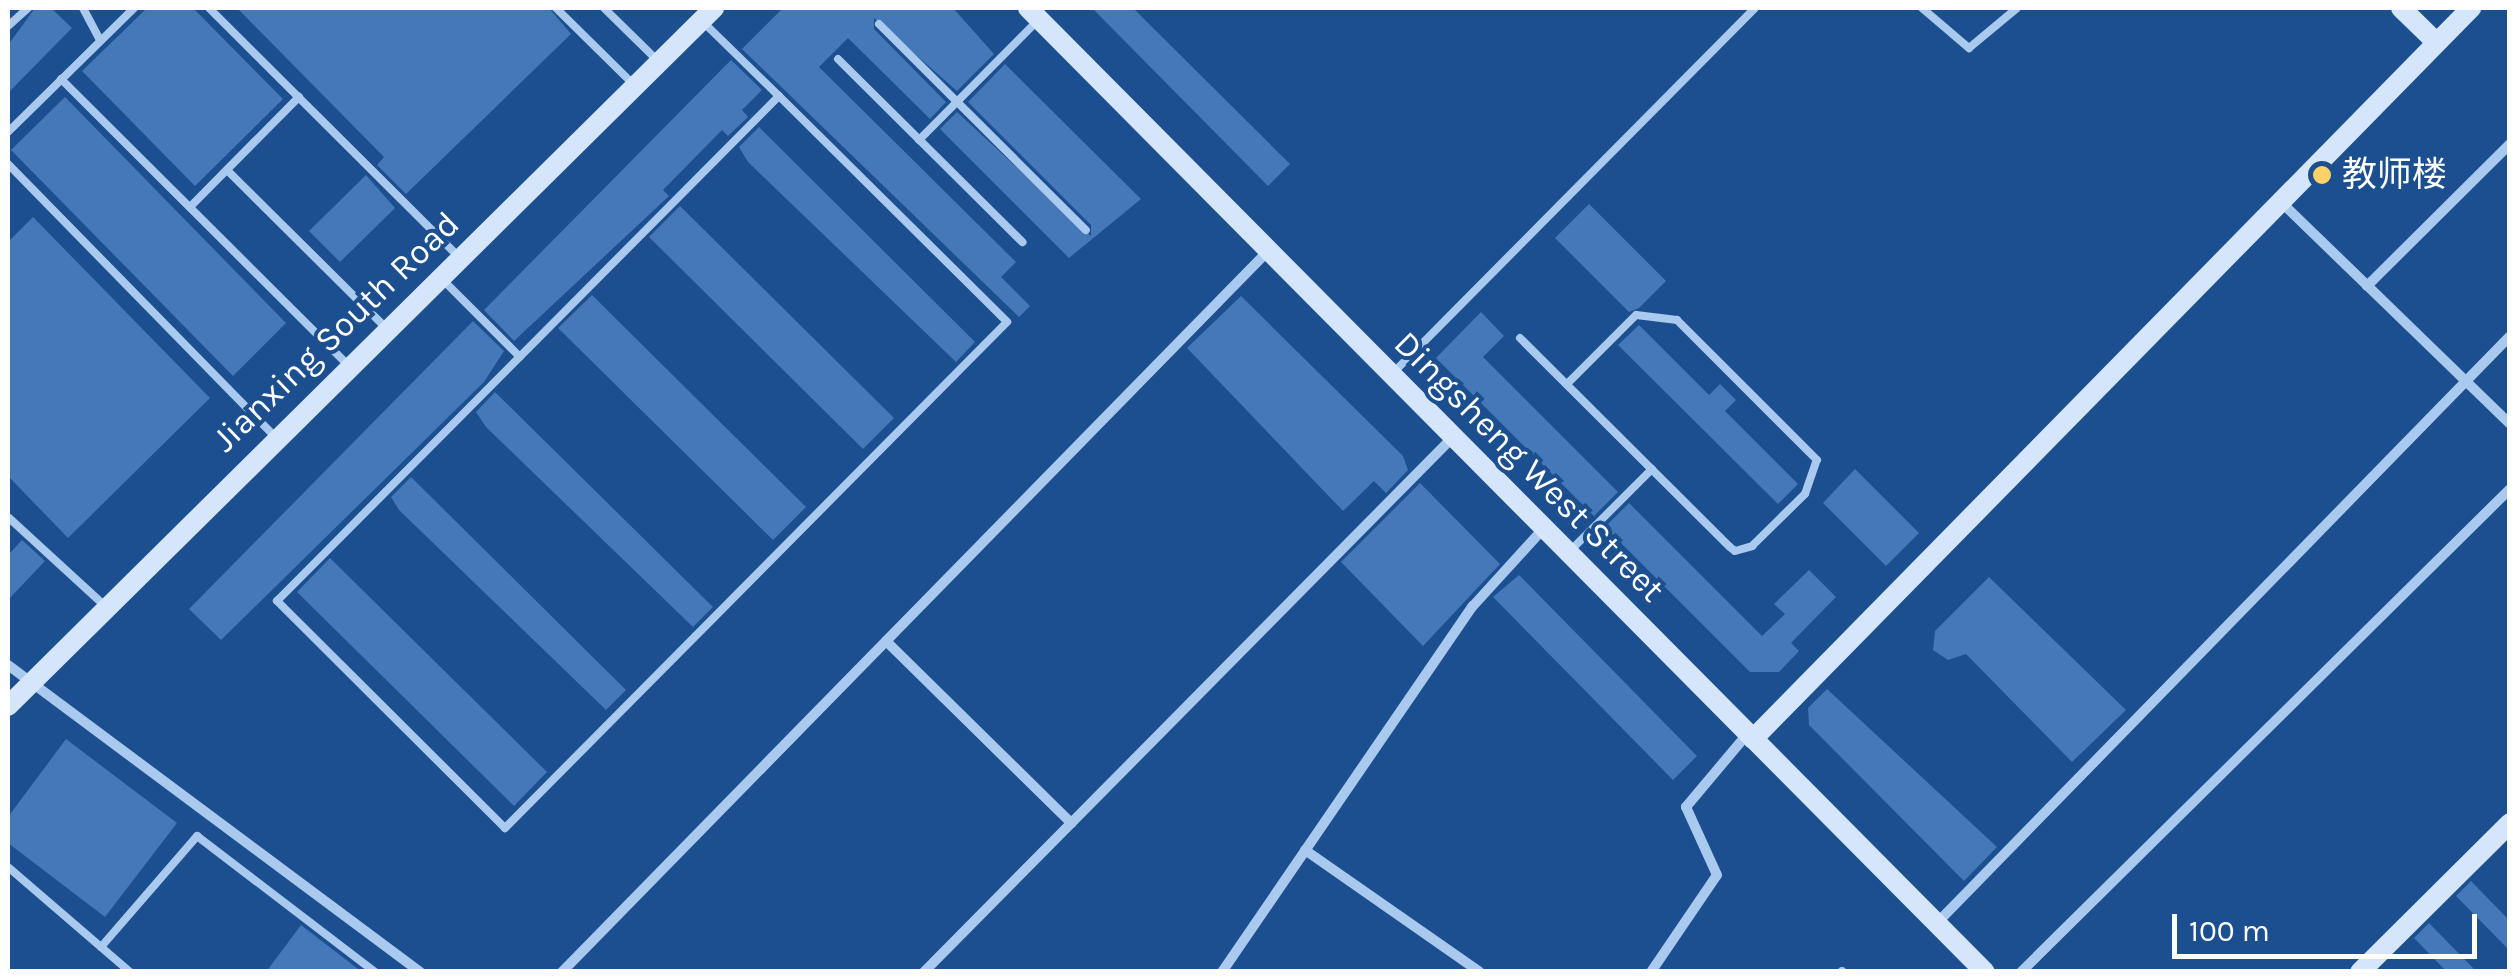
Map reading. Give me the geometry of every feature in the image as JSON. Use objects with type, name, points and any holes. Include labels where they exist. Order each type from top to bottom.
[{"type":"street","points":[[2401,8],[2436,42]]},
{"type":"street","points":[[1651,972],[1717,875],[1686,807],[1751,736],[2471,8]]},
{"type":"street","name":"Dingsheng West Street","points":[[1034,13],[1985,972]]},
{"type":"street","name":"Jianxing South Road","points":[[8,706],[104,606],[707,14]]},
{"type":"street","points":[[2368,286],[2510,144]]},
{"type":"street","points":[[2280,202],[2510,424]]},
{"type":"street","points":[[562,972],[1269,250]]},
{"type":"street","points":[[1938,924],[2510,336]]},
{"type":"street","points":[[924,972],[1454,437]]},
{"type":"street","points":[[2021,972],[2510,489]]},
{"type":"street","points":[[1222,972],[1473,606],[1544,528]]},
{"type":"street","points":[[886,641],[1071,822]]},
{"type":"street","points":[[8,665],[420,972]]},
{"type":"street","points":[[2360,972],[2510,823]]},
{"type":"street","points":[[1304,850],[1480,972]]},
{"type":"lane","points":[[8,26],[28,8]]},
{"type":"lane","points":[[83,8],[100,40]]},
{"type":"lane","points":[[8,132],[134,8]]},
{"type":"lane","points":[[208,8],[460,257]]},
{"type":"lane","points":[[556,8],[634,85]]},
{"type":"lane","points":[[604,8],[658,62]]},
{"type":"lane","points":[[1392,374],[1755,8]]},
{"type":"lane","points":[[1922,8],[1969,48],[2017,8]]},
{"type":"lane","points":[[919,140],[1034,13]]},
{"type":"lane","points":[[707,14],[779,96],[1007,322],[504,828],[277,601],[779,96]]},
{"type":"lane","points":[[879,24],[1086,230]]},
{"type":"lane","points":[[838,59],[1022,242]]},
{"type":"lane","points":[[61,78],[348,365]]},
{"type":"lane","points":[[190,207],[299,98]]},
{"type":"lane","points":[[8,164],[276,437]]},
{"type":"lane","points":[[227,170],[386,328]]},
{"type":"lane","points":[[440,276],[520,356]]},
{"type":"lane","points":[[1520,338],[1652,470],[1741,552],[1805,494],[1817,460],[1677,320],[1636,315],[1567,384]]},
{"type":"lane","points":[[1568,553],[1652,470]]},
{"type":"lane","points":[[8,517],[104,606]]},
{"type":"lane","points":[[101,947],[197,836],[375,972]]},
{"type":"lane","points":[[8,867],[130,972]]},
{"type":"building","points":[[35,8],[51,8],[72,28],[8,93],[8,45]]},
{"type":"building","points":[[147,8],[193,8],[283,99],[195,186],[82,71]]},
{"type":"building","points":[[237,8],[549,8],[571,34],[406,194],[377,165],[384,157]]},
{"type":"building","points":[[783,8],[953,8],[994,54],[957,91],[874,18],[874,29],[946,102],[930,119],[848,38],[819,67],[1016,262],[1001,277],[1030,306],[1019,317],[742,49]]},
{"type":"building","points":[[1092,8],[1133,8],[1290,164],[1268,186]]},
{"type":"building","points":[[731,60],[762,90],[742,110],[748,117],[728,136],[722,130],[663,190],[669,196],[514,341],[484,310]]},
{"type":"building","points":[[1005,64],[1141,199],[1069,258],[940,129],[957,112],[1091,236],[1091,225],[968,102]]},
{"type":"building","points":[[65,97],[286,323],[233,376],[11,150]]},
{"type":"building","points":[[759,127],[975,342],[956,362],[748,162],[739,147]]},
{"type":"building","points":[[366,175],[395,208],[340,262],[309,231]]},
{"type":"building","points":[[1589,204],[1666,281],[1639,308],[1629,312],[1555,238]]},
{"type":"building","points":[[680,206],[894,418],[863,449],[649,237]]},
{"type":"building","points":[[33,217],[210,398],[68,538],[8,476],[8,242]]},
{"type":"building","points":[[592,295],[806,507],[773,540],[558,328]]},
{"type":"building","points":[[1241,296],[1403,456],[1408,470],[1386,493],[1374,481],[1343,511],[1187,348]]},
{"type":"building","points":[[1481,312],[1504,336],[1483,357],[1618,492],[1594,516],[1436,358]]},
{"type":"building","points":[[473,321],[504,351],[484,382],[221,640],[189,609]]},
{"type":"building","points":[[1639,325],[1709,395],[1720,384],[1736,400],[1725,411],[1798,484],[1778,504],[1618,345]]},
{"type":"building","points":[[495,392],[713,607],[693,627],[486,427],[476,412]]},
{"type":"building","points":[[1855,469],[1919,533],[1886,566],[1823,503]]},
{"type":"building","points":[[411,477],[626,690],[606,710],[399,510],[391,497]]},
{"type":"building","points":[[1420,483],[1500,564],[1423,646],[1341,562]]},
{"type":"building","points":[[1629,503],[1762,636],[1785,614],[1774,604],[1809,570],[1836,597],[1791,643],[1799,651],[1779,672],[1750,672],[1605,527]]},
{"type":"building","points":[[22,540],[45,561],[8,600],[8,555]]},
{"type":"building","points":[[330,558],[547,772],[514,806],[297,592]]},
{"type":"building","points":[[1519,575],[1697,756],[1673,780],[1493,597]]},
{"type":"building","points":[[1989,577],[2126,710],[2072,762],[1966,654],[1948,660],[1933,650],[1935,631]]},
{"type":"building","points":[[1827,689],[1997,847],[1964,881],[1809,725],[1808,708]]},
{"type":"building","points":[[66,739],[177,823],[105,917],[8,843],[8,817]]},
{"type":"building","points":[[2471,881],[2510,921],[2510,951],[2456,896]]},
{"type":"building","points":[[2429,923],[2477,972],[2447,972],[2414,938]]},
{"type":"building","points":[[301,925],[362,972],[266,972]]},
{"type":"place","name":"教师楼","points":[[2322,175]]}]
